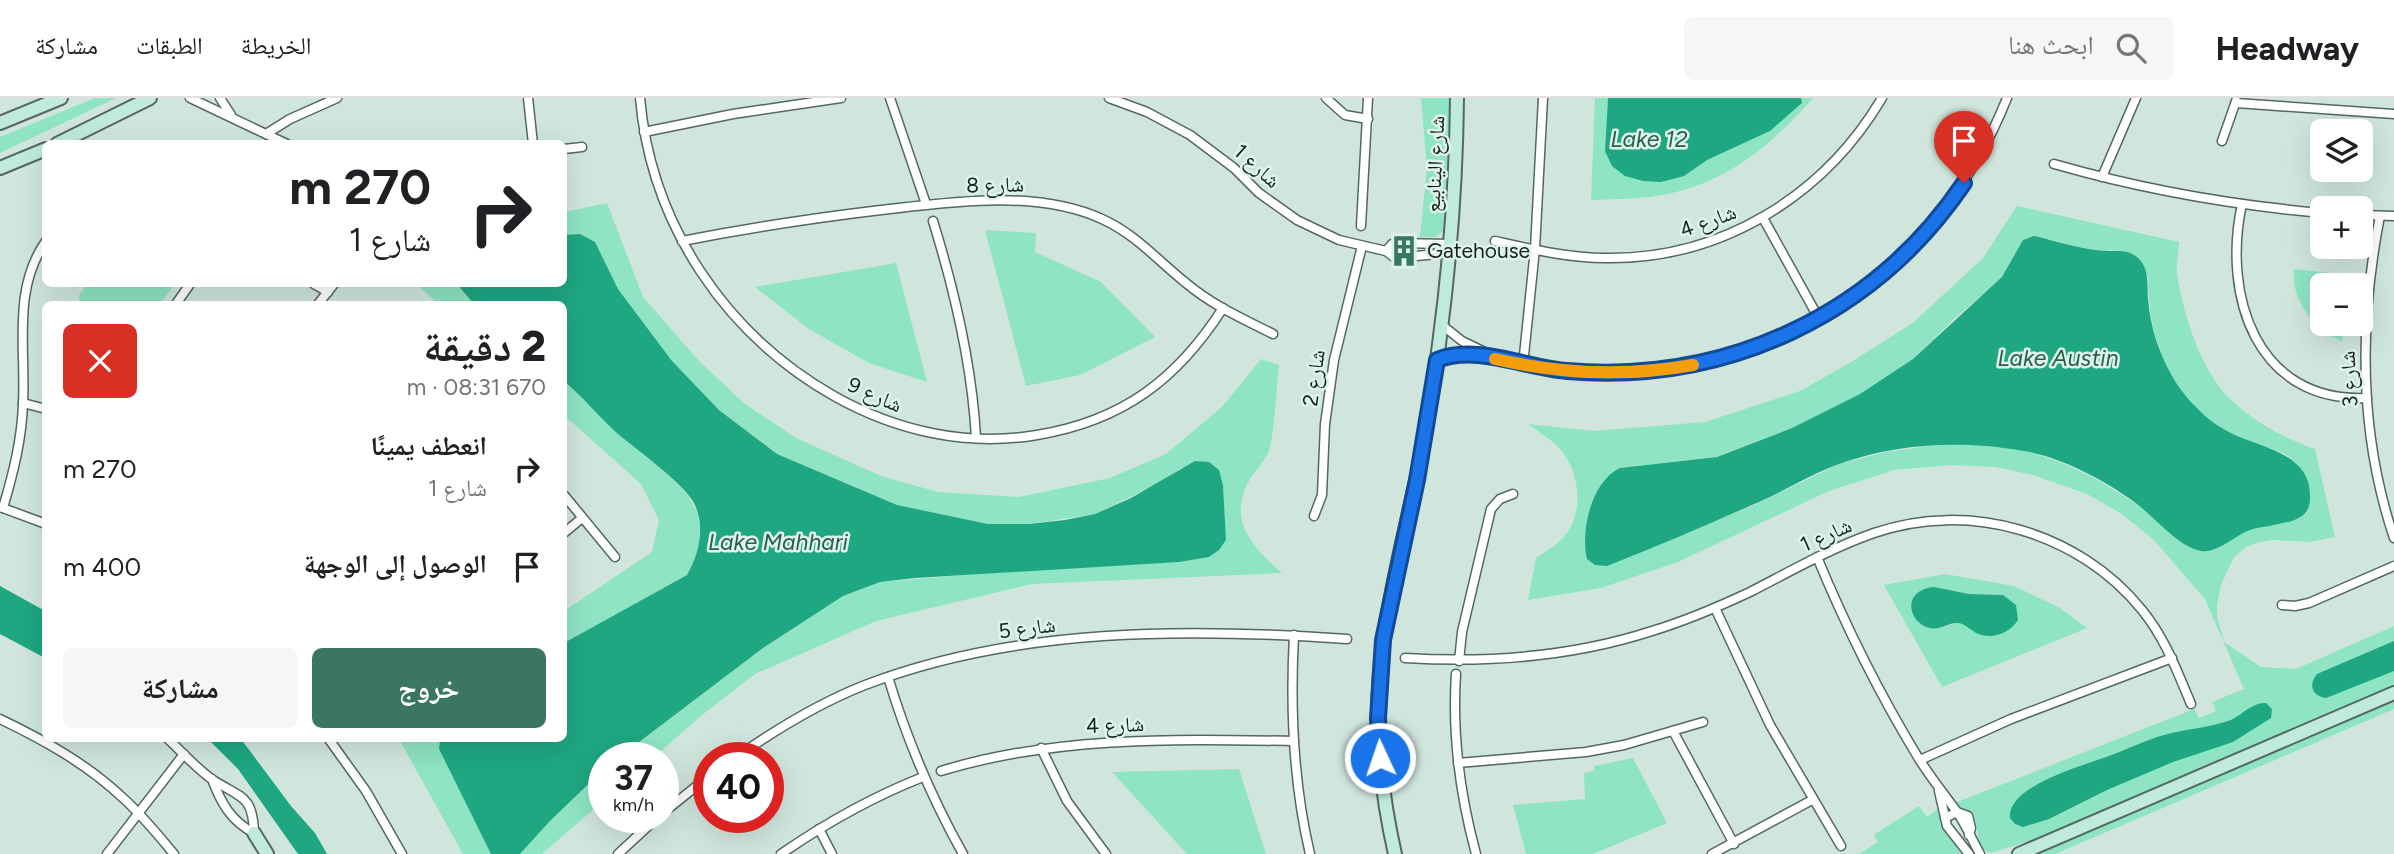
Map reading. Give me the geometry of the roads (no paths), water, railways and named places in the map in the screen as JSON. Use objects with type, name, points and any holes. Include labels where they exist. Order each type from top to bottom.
[{"type":"street","points":[[0,122],[61,98]]},
{"type":"street","points":[[65,140],[150,98]]},
{"type":"street","points":[[190,98],[279,140]]},
{"type":"street","points":[[220,98],[236,120]]},
{"type":"street","points":[[266,134],[290,119],[337,98]]},
{"type":"street","points":[[528,98],[533,140]]},
{"type":"street","name":"شارع 9","points":[[640,98],[644,132],[659,187],[681,241],[704,279],[737,320],[786,365],[814,384],[870,414],[898,425],[937,434],[1013,438],[1050,433],[1101,418],[1125,406],[1168,377],[1201,341],[1223,308]]},
{"type":"street","points":[[644,132],[733,114],[841,98]]},
{"type":"street","points":[[890,98],[926,204]]},
{"type":"street","name":"شارع 1","points":[[1109,98],[1147,112],[1190,135],[1234,168],[1259,193],[1317,231],[1386,251],[1398,258],[1449,249]]},
{"type":"street","points":[[1326,98],[1345,115],[1368,119]]},
{"type":"street","points":[[1361,226],[1368,98]]},
{"type":"street","name":"شارع الينابيع","points":[[1395,854],[1380,758],[1379,679],[1390,601],[1417,480],[1442,325],[1455,177],[1457,98]]},
{"type":"street","points":[[1523,365],[1535,249],[1543,98]]},
{"type":"street","name":"شارع 4","points":[[1495,241],[1588,257],[1650,256],[1710,242],[1763,218],[1794,197],[1836,161],[1882,98]]},
{"type":"street","points":[[1437,360],[1464,354],[1563,371],[1598,373],[1666,370],[1745,351],[1796,330],[1851,298],[1881,276],[1934,224],[1971,171],[1990,138],[2007,98]]},
{"type":"street","points":[[2102,177],[2136,98]]},
{"type":"street","points":[[2222,141],[2236,100],[2394,114]]},
{"type":"street","points":[[567,149],[582,147]]},
{"type":"street","points":[[0,168],[42,151]]},
{"type":"street","points":[[2054,164],[2194,196],[2310,212]]},
{"type":"street","name":"شارع 8","points":[[681,241],[792,221],[926,204],[1013,201],[1068,207],[1101,219],[1130,234],[1185,283],[1223,308],[1273,334]]},
{"type":"street","points":[[2242,204],[2236,246],[2236,277],[2243,310],[2257,341],[2284,372],[2305,386],[2342,398],[2367,398]]},
{"type":"street","points":[[2373,216],[2394,216]]},
{"type":"street","name":"شارع 3","points":[[2380,216],[2367,304],[2365,372],[2374,455],[2394,538]]},
{"type":"street","points":[[1763,218],[1818,317]]},
{"type":"street","points":[[933,221],[963,339],[971,383],[976,438]]},
{"type":"street","name":"شارع 1","points":[[1386,251],[1388,246],[1398,243],[1449,249]]},
{"type":"street","name":"شارع 2","points":[[1314,516],[1322,495],[1325,424],[1334,360],[1362,246]]},
{"type":"street","points":[[42,248],[34,262],[24,298],[23,403],[16,459],[1,508],[42,523]]},
{"type":"street","points":[[319,287],[328,292]]},
{"type":"street","points":[[320,301],[332,287]]},
{"type":"street","points":[[1442,325],[1462,341],[1501,360]]},
{"type":"street","points":[[23,403],[42,408]]},
{"type":"street","points":[[1459,660],[1465,620],[1489,516],[1500,499],[1513,494]]},
{"type":"street","points":[[567,499],[615,557]]},
{"type":"street","points":[[567,530],[582,518]]},
{"type":"street","name":"شارع 1","points":[[1405,658],[1516,658],[1585,648],[1651,632],[1715,608],[1875,532],[1914,523],[1973,520],[2022,530],[2066,548],[2103,572],[2142,610],[2172,658],[2191,704]]},
{"type":"street","points":[[1817,558],[1861,653],[1920,760],[1957,812],[1968,816],[1972,828],[1970,834],[1957,840]]},
{"type":"street","points":[[2281,606],[2309,603],[2394,566]]},
{"type":"street","points":[[1715,608],[1751,687],[1812,800],[1841,846]]},
{"type":"street","name":"شارع 5","points":[[760,742],[792,721],[863,686],[961,655],[1108,637],[1202,634],[1294,635],[1347,639]]},
{"type":"street","points":[[1294,635],[1294,741],[1299,798],[1310,854]]},
{"type":"street","points":[[1920,760],[2011,719],[2172,658]]},
{"type":"street","points":[[1457,674],[1455,712],[1458,763],[1476,854]]},
{"type":"street","points":[[888,677],[923,777],[963,854]]},
{"type":"street","points":[[2019,854],[2394,693]]},
{"type":"street","points":[[0,719],[42,740]]},
{"type":"street","points":[[1458,763],[1586,752],[1703,722]]},
{"type":"street","points":[[1673,731],[1734,844]]},
{"type":"street","name":"شارع 4","points":[[941,771],[999,755],[1041,748],[1146,741],[1294,741]]},
{"type":"street","points":[[46,742],[79,763],[121,796],[174,854]]},
{"type":"street","points":[[171,742],[212,779],[236,791],[248,802],[254,833]]},
{"type":"street","points":[[331,742],[366,791],[402,854]]},
{"type":"street","points":[[1041,748],[1068,802],[1106,854]]},
{"type":"street","points":[[107,854],[184,754]]},
{"type":"street","points":[[781,854],[869,800],[923,777]]},
{"type":"street","points":[[212,779],[229,814],[254,833],[267,854]]},
{"type":"street","points":[[1938,788],[1947,826],[1969,854]]},
{"type":"street","points":[[679,800],[693,789]]},
{"type":"street","points":[[1712,854],[1812,800]]},
{"type":"street","points":[[1945,818],[1957,812]]},
{"type":"street","points":[[819,829],[832,854]]},
{"type":"street","points":[[618,854],[641,833]]},
{"type":"street","points":[[1970,834],[1980,854]]},
{"type":"water","name":"Lake 12","points":[[1608,98],[1801,98],[1802,103],[1770,131],[1707,160],[1684,176],[1661,182],[1625,176],[1612,166],[1605,151]]},
{"type":"water","name":"Lake Mahhari","points":[[580,234],[595,242],[618,289],[672,361],[719,410],[777,454],[897,505],[988,524],[1029,524],[1065,520],[1095,514],[1131,498],[1195,461],[1209,462],[1219,470],[1223,485],[1226,540],[1219,550],[1209,557],[1179,562],[915,578],[880,582],[843,596],[763,648],[639,742],[588,742],[588,784],[520,854],[491,854],[439,749],[440,742],[567,742],[567,641],[687,575],[699,540],[698,512],[688,495],[618,434],[567,384],[567,301],[471,301],[460,288],[567,287],[567,235]]},
{"type":"water","name":"Lake Austin","points":[[2034,236],[2091,250],[2131,253],[2139,259],[2147,275],[2149,309],[2156,340],[2177,384],[2200,411],[2219,426],[2296,463],[2309,485],[2309,507],[2302,516],[2292,521],[2248,531],[2218,548],[2201,551],[2183,543],[2122,493],[2057,460],[2006,448],[1934,445],[1885,451],[1839,464],[1763,500],[1607,566],[1595,565],[1587,559],[1585,534],[1590,507],[1610,474],[1620,468],[1717,457],[1792,428],[1860,394],[1913,359],[2002,277],[2023,240]]},
{"type":"water","points":[[0,586],[42,609],[42,656],[0,634]]},
{"type":"water","points":[[1934,587],[1969,594],[2003,595],[2016,605],[2018,620],[2010,629],[1994,636],[1976,633],[1958,623],[1930,628],[1917,620],[1911,607],[1916,594],[1923,589]]},
{"type":"water","points":[[2394,641],[2394,671],[2326,698],[2317,695],[2313,689],[2317,674]]},
{"type":"water","points":[[2266,703],[2272,709],[2271,718],[2233,742],[2173,762],[2107,790],[2049,819],[2023,827],[2010,818],[2012,807],[2020,796],[2049,778],[2157,737],[2228,721],[2256,705]]},
{"type":"water","points":[[211,742],[243,742],[291,806],[315,833],[327,854],[298,854],[238,769]]},
{"type":"place","name":"Gatehouse","points":[[1404,251]]}]
